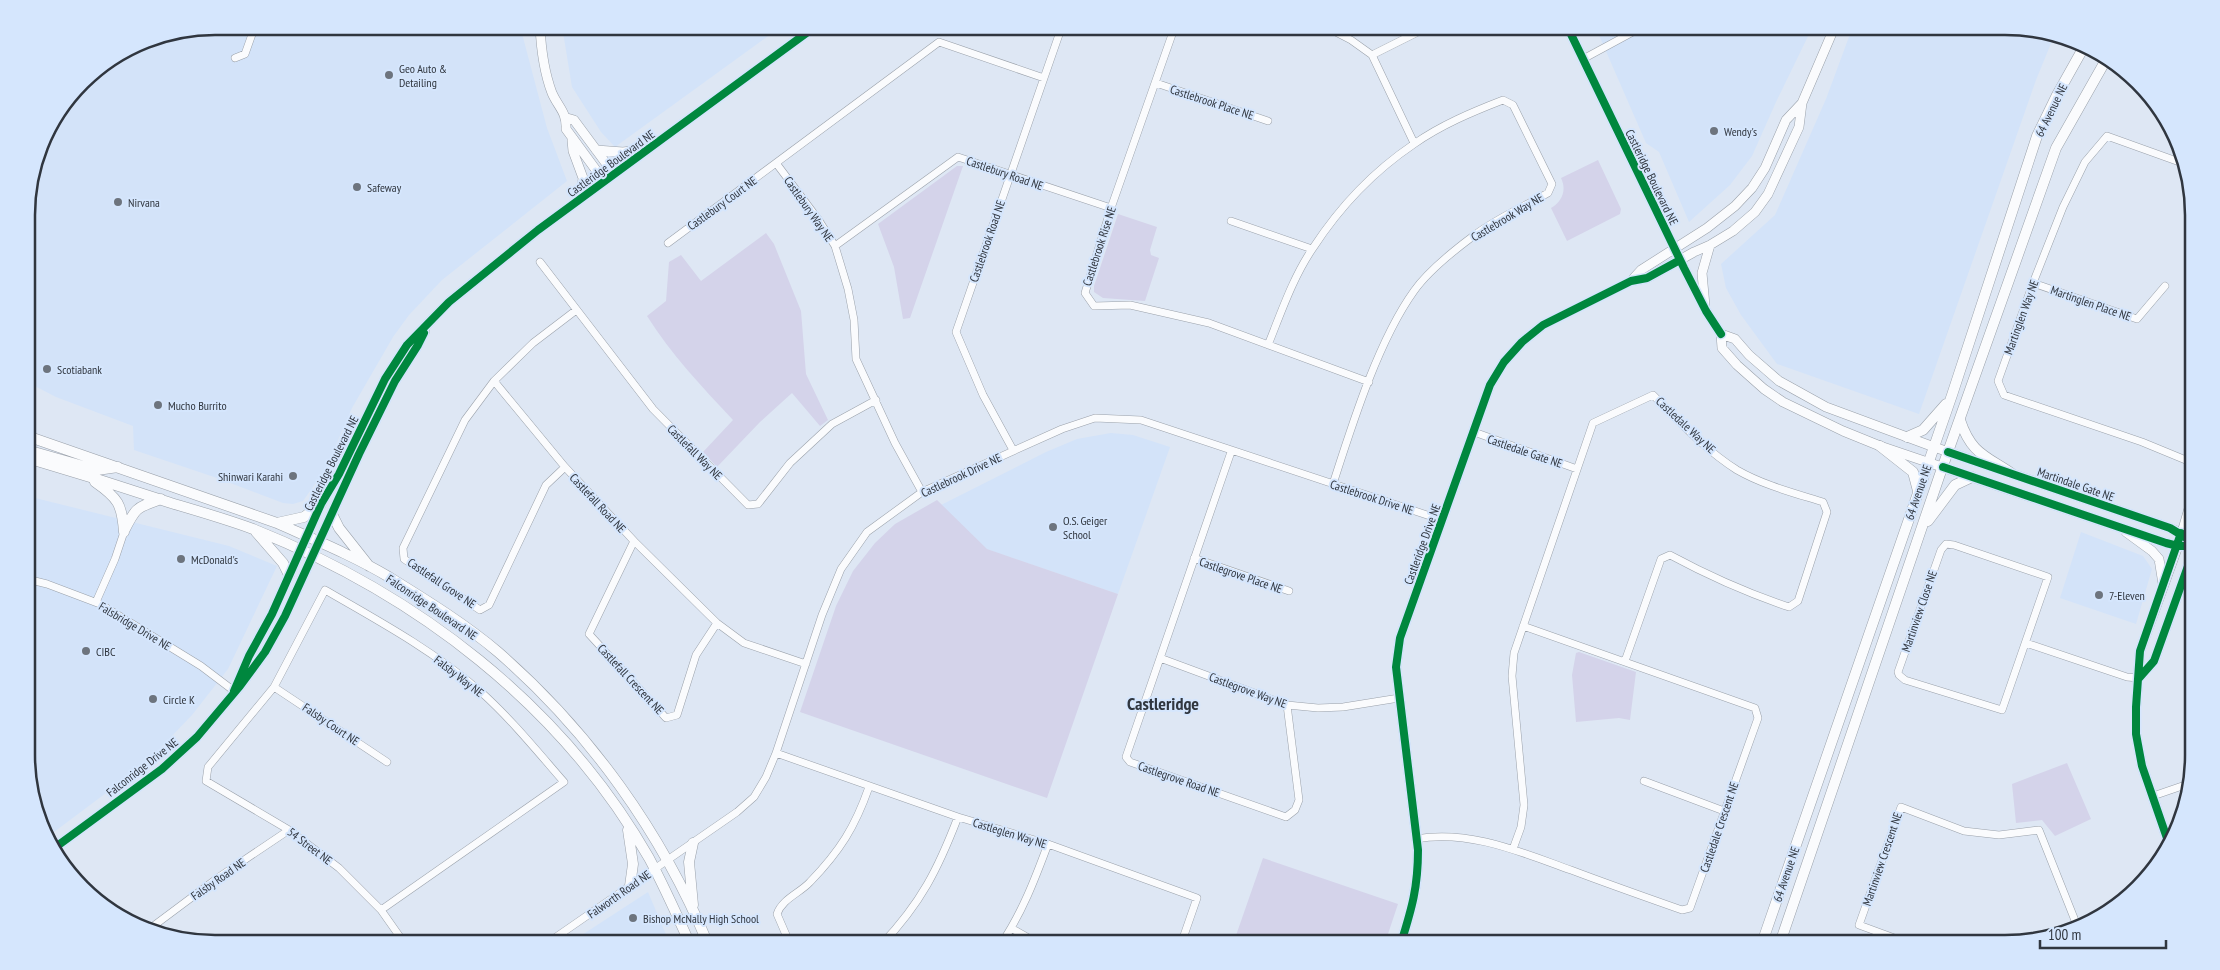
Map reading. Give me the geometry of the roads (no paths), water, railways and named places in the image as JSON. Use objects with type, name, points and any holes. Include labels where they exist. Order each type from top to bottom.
[{"type":"main road","name":"64 Avenue NE","points":[[1765,935],[1952,395],[2037,136],[2081,52]]},
{"type":"main road","name":"64 Avenue NE","points":[[1783,935],[1948,452],[2056,148],[2104,64]]},
{"type":"main road","points":[[1907,437],[1923,430],[1930,424],[1952,395]]},
{"type":"main road","points":[[1960,420],[1970,443],[1979,452],[2011,473]]},
{"type":"main road","name":"Falconridge Boulevard NE","points":[[35,439],[277,523],[370,566],[453,619],[497,651],[572,725],[602,762],[640,815],[694,911],[704,935]]},
{"type":"main road","points":[[1880,446],[1913,472],[1918,491]]},
{"type":"main road","points":[[35,452],[97,470],[119,467]]},
{"type":"main road","name":"Falconridge Boulevard NE","points":[[35,460],[254,530],[300,550],[380,590],[442,630],[484,662],[559,736],[610,798],[654,869],[686,935]]},
{"type":"main road","points":[[86,475],[107,490],[120,504],[124,532]]},
{"type":"main road","points":[[1921,532],[1951,489],[1972,477]]},
{"type":"main road","points":[[124,532],[133,512],[140,507],[161,500]]},
{"type":"main road","points":[[277,523],[304,517],[321,504]]},
{"type":"main road","points":[[332,514],[340,528],[370,566]]},
{"type":"main road","points":[[254,530],[283,563],[289,574]]},
{"type":"main road","points":[[628,826],[633,864],[630,886]]},
{"type":"main road","points":[[693,842],[688,862],[694,911]]},
{"type":"street","points":[[235,58],[245,54],[252,35]]},
{"type":"street","points":[[541,35],[545,69],[553,94],[567,118],[566,129],[572,140],[604,181]]},
{"type":"street","name":"Castleridge Boulevard NE","points":[[306,537],[385,379],[407,344],[449,302],[475,280],[581,198],[804,35]]},
{"type":"street","name":"Castlebrook Road NE","points":[[1013,450],[983,395],[956,332],[1059,35]]},
{"type":"street","name":"Castlebrook Rise NE","points":[[1172,35],[1112,208],[1085,293],[1094,306],[1130,306],[1208,323],[1369,382]]},
{"type":"street","points":[[1342,35],[1372,55],[1414,143]]},
{"type":"street","points":[[1372,55],[1412,35]]},
{"type":"street","name":"Castleridge Boulevard NE","points":[[1571,35],[1680,260],[1706,311],[1721,334],[1722,348],[1737,366],[1764,389],[1810,416],[1880,446],[1943,467]]},
{"type":"street","points":[[1583,59],[1627,35]]},
{"type":"street","points":[[1802,103],[1830,35]]},
{"type":"street","name":"Castlebury Way NE","points":[[922,492],[895,443],[856,359],[854,320],[848,289],[835,246],[776,163],[939,42],[1044,78]]},
{"type":"street","name":"Castlebrook Place NE","points":[[1156,84],[1268,121]]},
{"type":"street","name":"Castlebrook Way NE","points":[[1268,345],[1288,296],[1312,249],[1359,191],[1414,143],[1462,116],[1503,100],[1513,105],[1552,184],[1548,193],[1474,235],[1447,257],[1415,289],[1397,317],[1369,382],[1333,484]]},
{"type":"street","name":"Castleridge Drive NE","points":[[1403,935],[1414,904],[1418,879],[1416,839],[1396,668],[1400,638],[1490,385],[1504,362],[1522,342],[1542,325],[1631,281],[1647,278],[1710,245],[1733,231],[1755,212],[1768,194],[1799,127],[1802,103]]},
{"type":"street","name":"Castleridge Drive NE","points":[[1631,281],[1641,270],[1707,228],[1735,206],[1752,188],[1765,168],[1786,120],[1802,103]]},
{"type":"street","points":[[567,118],[574,120],[614,174]]},
{"type":"street","name":"Martinglen Way NE","points":[[2176,161],[2107,136],[2084,162],[2063,207],[2033,283],[1998,381],[2004,395],[2142,442],[2185,460]]},
{"type":"street","points":[[572,140],[573,151],[583,178],[581,198]]},
{"type":"street","points":[[596,150],[617,152],[649,149]]},
{"type":"street","name":"Castlebury Road NE","points":[[835,246],[958,157],[1112,208]]},
{"type":"street","name":"Castlebury Court NE","points":[[668,243],[776,163]]},
{"type":"street","points":[[1231,221],[1312,249]]},
{"type":"street","points":[[1706,311],[1702,273],[1710,245]]},
{"type":"street","name":"Castlefall Way NE","points":[[540,262],[575,310],[653,409],[748,505],[758,504],[790,463],[832,424],[876,400]]},
{"type":"street","name":"Martinglen Place NE","points":[[2033,283],[2137,319],[2165,286]]},
{"type":"street","points":[[494,381],[533,343],[575,310]]},
{"type":"street","name":"Castleridge Boulevard NE","points":[[312,557],[395,381],[418,345],[427,326]]},
{"type":"street","name":"Castleridge Boulevard NE","points":[[1721,334],[1735,339],[1749,355],[1779,381],[1826,407],[1948,452]]},
{"type":"street","name":"Castlefall Road NE","points":[[494,381],[565,467],[634,541],[717,623],[744,643],[806,664]]},
{"type":"street","name":"Castlefall Grove NE","points":[[494,381],[465,420],[403,548],[404,559],[480,610],[489,605],[546,485],[565,467]]},
{"type":"street","name":"Castledale Way NE","points":[[1513,849],[1521,827],[1524,805],[1512,676],[1514,653],[1592,423],[1653,395],[1693,434],[1736,469],[1783,490],[1823,502],[1827,512],[1798,601],[1789,607],[1747,593],[1670,555],[1661,559],[1625,661]]},
{"type":"street","name":"Castlebrook Drive NE","points":[[666,861],[737,812],[754,796],[766,777],[776,753],[822,615],[841,569],[866,532],[922,492],[1013,450],[1062,429],[1095,418],[1141,420],[1231,452],[1442,520]]},
{"type":"street","name":"Castledale Gate NE","points":[[1474,432],[1577,469]]},
{"type":"street","name":"Castlegrove Road NE","points":[[1231,452],[1126,757],[1130,762],[1286,817],[1295,810],[1299,800],[1287,705]]},
{"type":"street","name":"Martindale Gate NE","points":[[1948,452],[2181,533],[2185,537]]},
{"type":"street","name":"Martindale Gate NE","points":[[1943,467],[2178,546],[2185,546]]},
{"type":"street","points":[[2166,834],[2142,766],[2136,734],[2136,707],[2140,651],[2164,587],[2185,520]]},
{"type":"street","points":[[2118,526],[2152,551],[2159,559],[2164,587]]},
{"type":"street","points":[[96,602],[115,559],[124,532]]},
{"type":"street","name":"Falconridge Drive NE","points":[[234,691],[249,656],[272,614],[306,537]]},
{"type":"street","name":"Castlefall Crescent NE","points":[[634,541],[589,634],[666,718],[677,715],[696,655],[717,623]]},
{"type":"street","name":"Martinview Close NE","points":[[1946,544],[1954,545],[2048,578],[2026,643],[2002,710],[1905,680],[1898,672],[1941,550],[1946,544]]},
{"type":"street","name":"Falconridge Drive NE","points":[[58,844],[162,769],[198,737],[265,652],[285,616],[312,557]]},
{"type":"street","name":"Castlegrove Place NE","points":[[1194,558],[1289,591]]},
{"type":"street","points":[[2139,678],[2154,661],[2185,574]]},
{"type":"street","name":"Falsbridge Drive NE","points":[[35,581],[96,602],[201,666],[234,691]]},
{"type":"street","name":"Falsby Way NE","points":[[208,768],[274,687],[325,590],[422,647],[481,692],[530,742],[564,782],[381,910]]},
{"type":"street","name":"Castledale Crescent NE","points":[[1416,839],[1428,837],[1454,838],[1513,849],[1682,910],[1690,908],[1758,718],[1755,708],[1523,626]]},
{"type":"street","points":[[2026,643],[2127,677],[2139,678]]},
{"type":"street","name":"Castlegrove Way NE","points":[[1160,658],[1287,705],[1318,708],[1343,707],[1399,698]]},
{"type":"street","name":"Falsby Court NE","points":[[274,687],[387,762]]},
{"type":"street","name":"Castleglen Way NE","points":[[776,753],[958,817],[1048,844],[1197,898],[1184,935]]},
{"type":"street","name":"54 Street NE","points":[[208,768],[206,780],[289,830],[339,868],[381,910],[399,935]]},
{"type":"street","points":[[1644,781],[1724,811]]},
{"type":"street","points":[[2153,796],[2182,786]]},
{"type":"street","points":[[786,935],[777,914],[780,906],[808,884],[837,853],[858,818],[869,787]]},
{"type":"street","name":"Martinview Crescent NE","points":[[1886,935],[1859,925],[1901,807],[1964,831],[1999,835],[2039,830],[2075,921]]},
{"type":"street","points":[[890,935],[923,893],[941,860],[958,817]]},
{"type":"street","name":"Falsby Road NE","points":[[156,924],[289,830]]},
{"type":"street","points":[[1007,935],[1032,886],[1048,844]]},
{"type":"street","name":"Falworth Road NE","points":[[559,935],[666,861]]},
{"type":"street","points":[[1012,928],[1024,935]]},
{"type":"place","name":"Geo Auto & Detailing","points":[[389,75]]},
{"type":"place","name":"Wendy's","points":[[1714,131]]},
{"type":"place","name":"Safeway","points":[[357,187]]},
{"type":"place","name":"Nirvana","points":[[118,202]]},
{"type":"place","name":"Scotiabank","points":[[47,369]]},
{"type":"place","name":"Mucho Burrito","points":[[158,405]]},
{"type":"place","name":"Shinwari Karahi","points":[[293,476]]},
{"type":"place","name":"O.S. Geiger School","points":[[1053,527]]},
{"type":"place","name":"McDonald's","points":[[181,559]]},
{"type":"place","name":"7-Eleven","points":[[2099,595]]},
{"type":"place","name":"CIBC","points":[[86,651]]},
{"type":"place","name":"Circle K","points":[[153,699]]},
{"type":"place","name":"Bishop McNally High School","points":[[633,918]]},
{"type":"district","name":"Castleridge","points":[[1163,703]]}]
